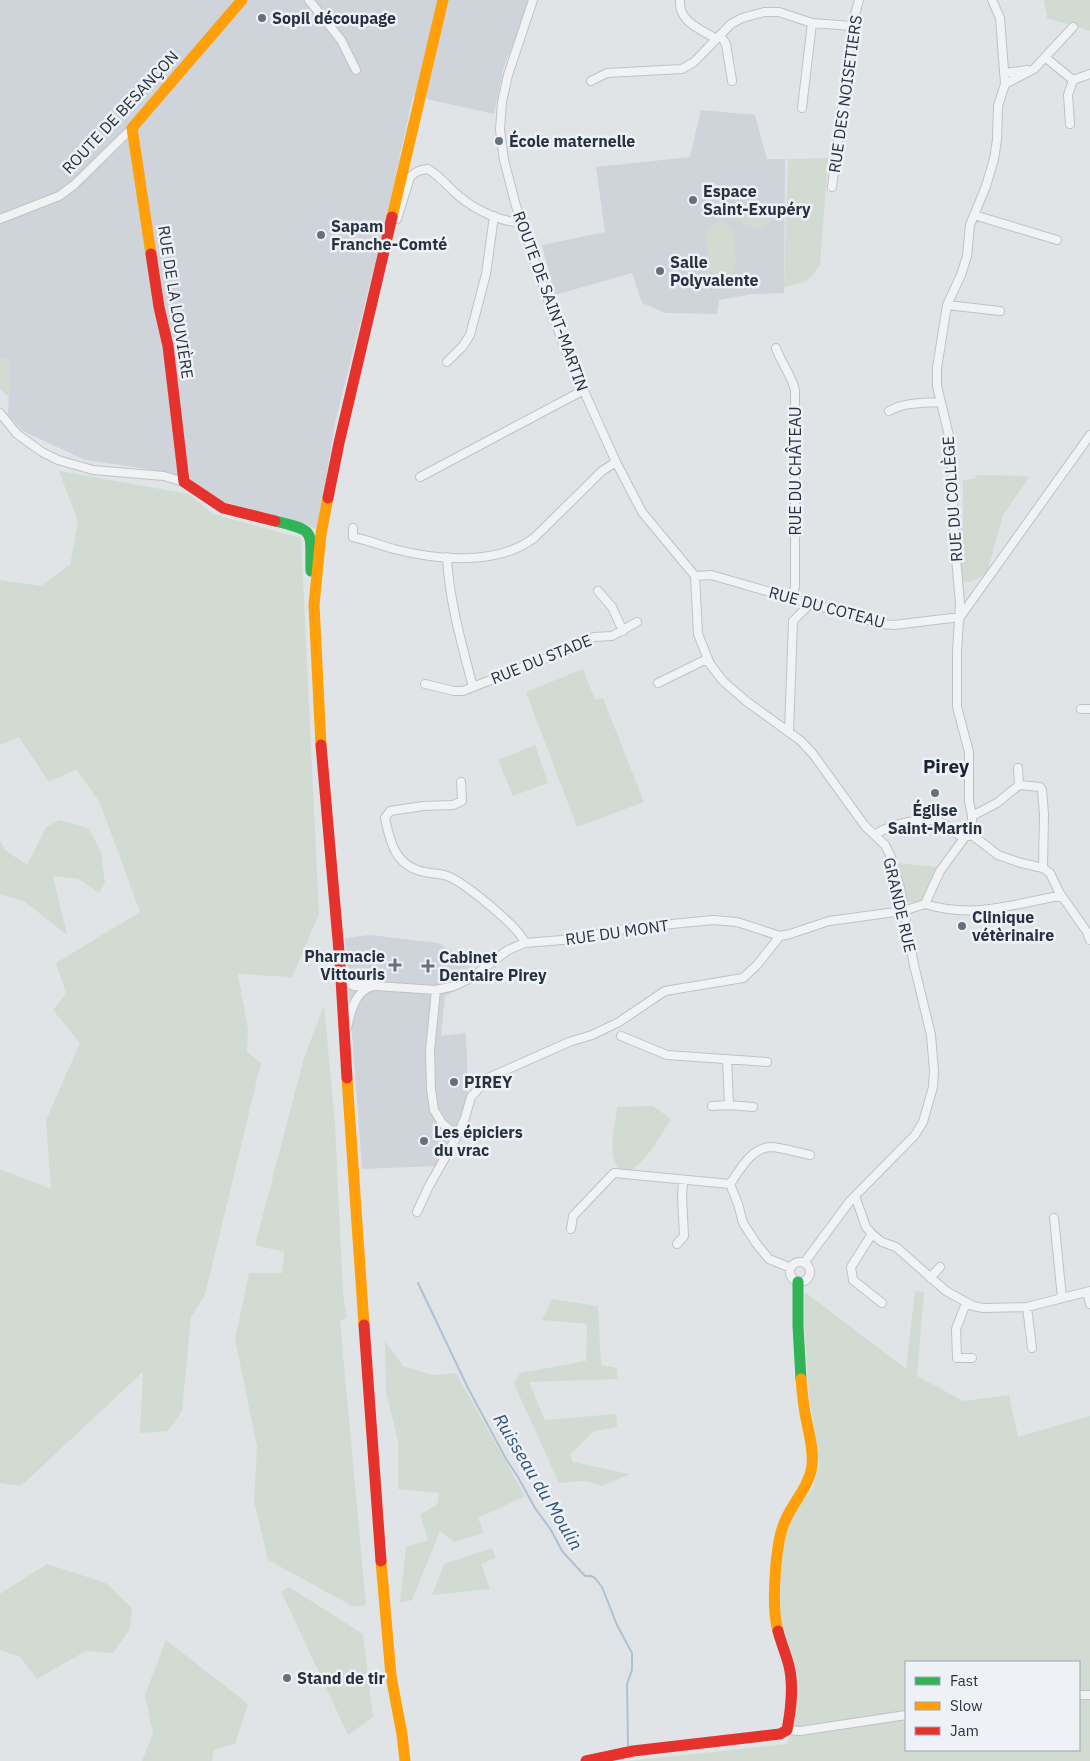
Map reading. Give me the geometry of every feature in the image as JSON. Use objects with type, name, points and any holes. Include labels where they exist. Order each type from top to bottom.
[{"type":"main road","name":"ROUTE DE BESANÇON","points":[[132,128],[242,0]]},
{"type":"main road","points":[[314,605],[322,534],[339,443],[443,0]]},
{"type":"main road","name":"RUE DE LA LOUVIÈRE","points":[[132,128],[159,308],[168,346],[184,482]]},
{"type":"main road","points":[[184,482],[223,508],[304,528],[309,532],[312,541],[311,567],[322,763],[340,963],[385,1615],[391,1676],[405,1761]]},
{"type":"main road","points":[[586,1761],[633,1751],[780,1734],[787,1730],[791,1700],[790,1668],[775,1617],[780,1539],[784,1522],[808,1484],[812,1466],[812,1448],[805,1417],[800,1374],[798,1282]]},
{"type":"main road","points":[[402,1734],[412,1761]]},
{"type":"street","points":[[309,0],[341,40],[356,70]]},
{"type":"street","name":"ROUTE DE SAINT-MARTIN","points":[[533,0],[508,75],[502,102],[500,130],[504,160],[520,222],[564,346],[616,462],[642,512],[695,576]]},
{"type":"street","points":[[680,0],[680,9],[684,18],[718,37],[726,44],[732,81]]},
{"type":"street","name":"RUE DES NOISETIERS","points":[[832,187],[852,26],[859,0]]},
{"type":"street","name":"RUE DU COLLÈGE","points":[[968,836],[972,816],[969,801],[969,752],[958,707],[956,652],[960,603],[954,534],[952,459],[950,440],[937,386],[937,368],[947,305],[967,256],[970,225],[986,186],[994,159],[997,140],[998,106],[1005,84],[1000,18],[992,0]]},
{"type":"street","points":[[591,81],[607,73],[682,69],[694,62],[732,24],[742,18],[764,12],[778,12],[812,23],[852,26]]},
{"type":"street","points":[[802,108],[812,23]]},
{"type":"street","points":[[1005,84],[1034,69],[1073,27]]},
{"type":"street","points":[[1046,58],[1073,80]]},
{"type":"street","points":[[1004,73],[1034,69]]},
{"type":"street","points":[[1073,80],[1090,74]]},
{"type":"street","points":[[1070,124],[1068,95],[1073,80]]},
{"type":"street","name":"ROUTE DE BESANÇON","points":[[0,219],[59,196],[74,186],[132,128]]},
{"type":"street","points":[[378,278],[410,177],[421,170],[428,169],[432,171],[461,198],[479,210],[494,216],[520,222]]},
{"type":"street","points":[[974,215],[1056,240]]},
{"type":"street","points":[[447,362],[463,346],[470,335],[486,274],[494,216]]},
{"type":"street","points":[[947,305],[1000,311]]},
{"type":"street","name":"RUE DU CHÂTEAU","points":[[776,348],[779,358],[789,372],[795,390],[795,587],[791,598]]},
{"type":"street","points":[[420,477],[584,390]]},
{"type":"street","points":[[889,412],[906,404],[940,402]]},
{"type":"street","points":[[0,413],[17,434],[42,452],[58,460],[93,470],[164,476],[184,482]]},
{"type":"street","points":[[960,617],[1090,435]]},
{"type":"street","points":[[353,528],[353,537],[393,549],[447,557],[490,557],[513,551],[534,538],[602,471],[616,462]]},
{"type":"street","points":[[447,557],[460,640],[473,687]]},
{"type":"street","name":"RUE DU COTEAU","points":[[695,576],[711,575],[881,624],[894,625],[960,617]]},
{"type":"street","name":"GRANDE RUE","points":[[695,576],[698,634],[707,659],[723,681],[746,701],[801,741],[813,754],[865,826],[884,845],[891,857],[900,888],[914,966],[931,1035],[934,1071],[933,1086],[923,1122],[915,1135],[855,1196],[804,1263]]},
{"type":"street","points":[[598,591],[612,607],[622,631]]},
{"type":"street","points":[[939,619],[950,613],[960,603],[963,605],[970,603]]},
{"type":"street","points":[[789,732],[793,621],[809,604]]},
{"type":"street","name":"RUE DU STADE","points":[[425,684],[454,691],[463,691],[594,637],[612,636],[637,622]]},
{"type":"street","points":[[658,683],[707,659]]},
{"type":"street","points":[[1081,710],[1090,710]]},
{"type":"street","points":[[1018,768],[1019,785]]},
{"type":"street","points":[[462,782],[462,801],[453,805],[422,806],[390,811],[385,818],[390,843],[399,857],[412,868],[448,876],[461,883],[504,918],[523,936],[525,943]]},
{"type":"street","points":[[972,816],[997,803],[1019,785],[1040,787],[1042,790],[1043,868]]},
{"type":"street","points":[[875,835],[887,827],[907,822],[935,821],[959,835],[968,836],[998,855],[1043,868],[1050,872],[1054,878],[1062,897],[1087,932],[1090,940]]},
{"type":"street","points":[[925,904],[929,899],[940,871],[968,836]]},
{"type":"street","points":[[417,1212],[466,1118],[471,1097],[488,1078],[619,1022],[665,991],[743,978],[756,966],[780,936],[829,921],[903,911],[925,904],[969,912],[992,910],[1053,897],[1062,897]]},
{"type":"street","name":"RUE DU MONT","points":[[374,986],[436,990],[454,986],[471,978],[508,950],[525,943],[562,940],[631,928],[713,920],[737,922],[780,936]]},
{"type":"street","points":[[340,963],[357,981],[374,986]]},
{"type":"street","points":[[340,978],[354,986],[374,986]]},
{"type":"street","points":[[344,1038],[356,999],[362,992],[374,986]]},
{"type":"street","points":[[436,990],[430,1051],[431,1088],[434,1110],[442,1123],[457,1136]]},
{"type":"street","points":[[621,1036],[667,1055],[767,1062]]},
{"type":"street","points":[[727,1059],[729,1105]]},
{"type":"street","points":[[712,1106],[753,1107]]},
{"type":"street","points":[[730,1184],[747,1160],[755,1153],[770,1147],[810,1155]]},
{"type":"street","points":[[571,1229],[574,1216],[614,1173],[730,1184]]},
{"type":"street","points":[[677,1244],[684,1236],[683,1181]]},
{"type":"street","points":[[730,1184],[743,1223],[756,1243],[769,1258],[791,1268]]},
{"type":"street","points":[[855,1196],[866,1227],[872,1234],[882,1242],[896,1247],[946,1291],[966,1303],[983,1308],[1027,1307],[1088,1291],[1090,1304]]},
{"type":"street","points":[[1054,1218],[1062,1298]]},
{"type":"street","points":[[872,1234],[851,1267],[853,1280],[882,1303]]},
{"type":"street","points":[[798,1262],[804,1263],[809,1267],[810,1274],[804,1282],[798,1282],[791,1277],[791,1268],[798,1262]]},
{"type":"street","points":[[930,1278],[940,1267]]},
{"type":"street","points":[[966,1303],[956,1329],[957,1358],[972,1358]]},
{"type":"street","points":[[1027,1307],[1032,1348]]},
{"type":"street","points":[[787,1730],[800,1731],[905,1715]]},
{"type":"shaded area","points":[[0,0],[532,0],[504,66],[494,114],[413,96],[384,228],[335,423],[318,530],[308,525],[222,501],[192,482],[168,472],[85,460],[23,431],[8,415],[10,360],[0,358]]},
{"type":"shaded area","points":[[1044,0],[1090,0],[1090,31],[1047,18]]},
{"type":"shaded area","name":"Espace Saint-Exupéry","points":[[701,110],[755,115],[767,159],[785,159],[784,293],[752,294],[719,300],[717,314],[666,313],[642,303],[632,273],[555,295],[542,245],[605,232],[596,167],[690,157]]},
{"type":"shaded area","points":[[828,158],[820,264],[806,281],[784,287],[788,159]]},
{"type":"shaded area","points":[[764,202],[776,218],[761,230],[733,219],[729,204]]},
{"type":"shaded area","points":[[720,221],[726,223],[734,230],[736,264],[733,271],[722,277],[716,276],[709,266],[706,234],[710,226]]},
{"type":"shaded area","points":[[0,358],[10,360],[9,397],[0,389]]},
{"type":"shaded area","points":[[59,471],[189,494],[213,514],[301,538],[319,914],[292,977],[238,974],[248,1029],[247,1052],[261,1063],[205,1295],[191,1317],[182,1411],[168,1431],[140,1433],[143,1372],[21,1486],[0,1483],[0,1169],[51,1189],[46,1120],[80,1043],[53,1010],[66,993],[56,963],[140,912],[100,803],[76,769],[49,782],[19,737],[0,745],[0,580],[41,586],[70,565],[78,522]]},
{"type":"shaded area","points":[[976,475],[1030,476],[1003,515],[988,570],[976,580],[966,582],[962,581],[956,524],[963,523],[963,480],[975,479]]},
{"type":"shaded area","points":[[583,669],[595,700],[603,698],[644,802],[577,827],[526,692]]},
{"type":"shaded area","points":[[535,745],[548,783],[513,796],[498,760]]},
{"type":"shaded area","points":[[59,820],[88,828],[101,851],[105,883],[99,893],[79,879],[53,876],[67,935],[25,902],[0,894],[0,840],[5,850],[27,865],[46,827]]},
{"type":"shaded area","points":[[899,863],[937,867],[926,897],[915,902],[907,902]]},
{"type":"shaded area","points":[[370,935],[438,943],[452,951],[465,964],[487,974],[445,996],[441,1036],[466,1033],[468,1091],[460,1119],[437,1166],[362,1169],[345,938]]},
{"type":"shaded area","points":[[324,1005],[335,1124],[343,1295],[347,1318],[340,1321],[366,1605],[354,1607],[268,1560],[254,1501],[257,1447],[235,1339],[249,1273],[282,1273],[284,1252],[255,1245],[304,1058]]},
{"type":"shaded area","points":[[653,1106],[671,1119],[654,1147],[643,1160],[631,1170],[619,1169],[613,1155],[617,1107]]},
{"type":"shaded area","points":[[915,1291],[924,1292],[917,1376],[963,1401],[1009,1395],[1018,1437],[1090,1416],[1090,1761],[628,1761],[787,1744],[795,1719],[794,1674],[779,1614],[782,1549],[789,1519],[813,1488],[819,1465],[809,1397],[804,1319],[805,1292],[906,1369]]},
{"type":"shaded area","points":[[552,1299],[598,1306],[601,1365],[617,1368],[618,1379],[529,1382],[545,1420],[616,1414],[617,1427],[595,1431],[570,1454],[573,1462],[630,1474],[602,1486],[585,1481],[559,1483],[514,1384],[520,1373],[586,1361],[587,1324],[542,1320]]},
{"type":"shaded area","points":[[385,1341],[403,1366],[432,1375],[456,1373],[525,1496],[478,1518],[484,1533],[454,1542],[440,1531],[412,1600],[400,1603],[406,1547],[428,1540],[420,1514],[437,1505],[439,1493],[398,1489],[398,1441],[386,1392]]},
{"type":"shaded area","points":[[492,1548],[496,1558],[481,1564],[490,1589],[432,1595],[444,1564]]},
{"type":"shaded area","points":[[47,1564],[106,1583],[132,1608],[130,1629],[113,1653],[86,1651],[37,1679],[20,1657],[0,1650],[0,1594]]},
{"type":"shaded area","points":[[289,1587],[363,1634],[373,1717],[348,1735],[281,1591]]},
{"type":"shaded area","points":[[166,1640],[248,1704],[235,1744],[214,1750],[212,1761],[142,1761],[153,1733],[145,1695]]},
{"type":"waterway","name":"Ruisseau du Moulin","points":[[418,1283],[468,1388],[535,1508],[551,1530],[562,1551],[585,1576],[595,1578],[602,1587],[617,1625],[632,1653],[632,1670],[627,1684],[628,1745]]},
{"type":"traffic: fast","points":[[275,521],[298,527],[305,530],[308,534],[311,547],[311,571]]},
{"type":"traffic: fast","points":[[798,1282],[801,1379]]},
{"type":"traffic: slow","points":[[151,254],[132,128],[242,0]]},
{"type":"traffic: slow","points":[[392,217],[443,0]]},
{"type":"traffic: slow","points":[[321,745],[314,605],[321,534],[328,498]]},
{"type":"traffic: slow","points":[[347,1078],[364,1325]]},
{"type":"traffic: slow","points":[[778,1631],[775,1607],[775,1576],[779,1544],[785,1521],[808,1481],[812,1466],[811,1446],[801,1379]]},
{"type":"traffic: slow","points":[[381,1561],[391,1676],[405,1761]]},
{"type":"traffic: jam","points":[[328,498],[392,217]]},
{"type":"traffic: jam","points":[[151,254],[159,307],[168,346],[184,482],[223,508],[275,521]]},
{"type":"traffic: jam","points":[[321,745],[340,963],[347,1078]]},
{"type":"traffic: jam","points":[[364,1325],[381,1561]]},
{"type":"traffic: jam","points":[[586,1761],[633,1751],[780,1734],[787,1730],[792,1690],[789,1666],[778,1631]]},
{"type":"place","name":"Sopil découpage","points":[[262,18]]},
{"type":"place","name":"École maternelle","points":[[499,141]]},
{"type":"place","name":"Espace Saint-Exupéry","points":[[693,200]]},
{"type":"place","name":"Sapam Franche-Comté","points":[[321,235]]},
{"type":"place","name":"Salle Polyvalente","points":[[660,271]]},
{"type":"place","name":"Église Saint-Martin","points":[[935,793]]},
{"type":"place","name":"Clinique vétèrinaire","points":[[962,926]]},
{"type":"place","name":"Pharmacie Vittouris","points":[[395,965]]},
{"type":"place","name":"Cabinet Dentaire Pirey","points":[[428,966]]},
{"type":"place","name":"PIREY","points":[[454,1082]]},
{"type":"place","name":"Les épiciers du vrac","points":[[424,1141]]},
{"type":"place","name":"Stand de tir","points":[[287,1678]]},
{"type":"district","name":"Pirey","points":[[946,766]]}]
